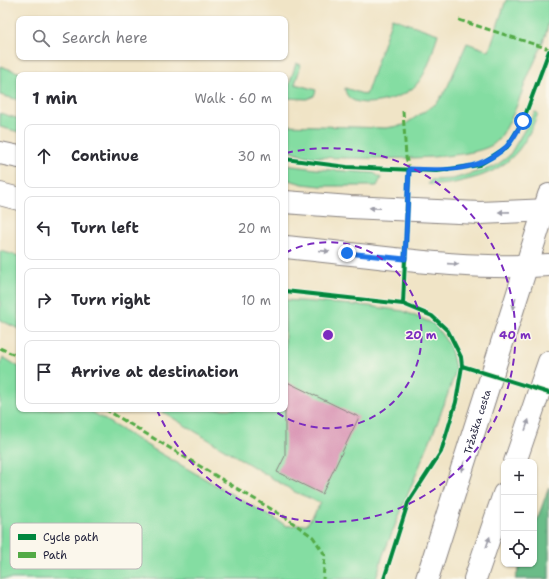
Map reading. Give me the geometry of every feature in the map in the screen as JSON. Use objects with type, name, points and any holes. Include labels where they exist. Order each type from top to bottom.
[{"type":"main road","points":[[0,153],[16,156]]},
{"type":"main road","points":[[0,194],[16,198]]},
{"type":"main road","points":[[288,202],[350,207],[480,212],[547,206]]},
{"type":"main road","name":"Tržaška cesta","points":[[427,579],[526,266],[547,206]]},
{"type":"main road","points":[[288,247],[451,264],[526,266],[549,265]]},
{"type":"main road","points":[[516,459],[549,362]]},
{"type":"main road","points":[[475,579],[504,495]]},
{"type":"green space","points":[[506,0],[549,0],[549,21],[547,29],[521,96],[506,129],[497,141],[485,148],[465,153],[411,158],[314,157],[305,156],[288,149],[288,125],[386,128],[404,125],[437,103],[447,88],[467,43],[489,51]]},
{"type":"green space","points":[[392,18],[438,34],[424,74],[410,91],[400,96],[389,100],[376,102],[365,103],[355,101],[348,96],[345,88],[366,95]]},
{"type":"green space","points":[[296,63],[301,65],[295,84],[316,90],[314,96],[307,99],[288,98],[288,88]]},
{"type":"green space","points":[[0,66],[18,72],[16,72],[16,99],[0,95]]},
{"type":"green space","points":[[535,112],[538,113],[526,139],[519,150],[501,166],[477,177],[458,182],[441,185],[428,184],[431,180],[453,179],[494,167],[509,156]]},
{"type":"green space","points":[[0,113],[16,118],[16,131],[0,127]]},
{"type":"green space","points":[[288,165],[374,173],[381,178],[377,186],[321,186],[303,184],[288,180]]},
{"type":"green space","points":[[0,251],[16,255],[16,328],[0,320]]},
{"type":"green space","points":[[288,300],[368,306],[403,311],[434,324],[450,346],[456,371],[438,421],[383,555],[376,579],[0,579],[0,365],[3,357],[16,365],[16,412],[92,412],[287,526],[307,524],[321,503],[295,492],[163,412],[288,412]]},
{"type":"green space","points":[[549,487],[549,579],[515,579],[520,567],[537,567],[537,520]]},
{"type":"building","points":[[288,382],[359,417],[322,494],[277,472],[285,456],[285,412],[288,412]]},
{"type":"marked path","points":[[459,20],[549,49]]},
{"type":"marked path","points":[[403,111],[406,157],[409,169]]},
{"type":"marked path","points":[[0,348],[16,356]]},
{"type":"marked path","points":[[110,412],[286,518],[313,537],[325,555],[323,579]]},
{"type":"cycle path","points":[[288,159],[347,167],[437,171],[479,165],[507,147],[523,121],[549,51]]},
{"type":"cycle path","points":[[403,304],[409,169]]},
{"type":"cycle path","points":[[288,291],[403,304],[432,316],[448,331],[461,357],[462,366],[456,402],[441,452],[408,503],[384,579]]},
{"type":"cycle path","points":[[462,366],[549,393]]},
{"type":"route","points":[[347,253],[405,259],[409,169],[437,171],[479,165],[507,147],[523,121]]}]
